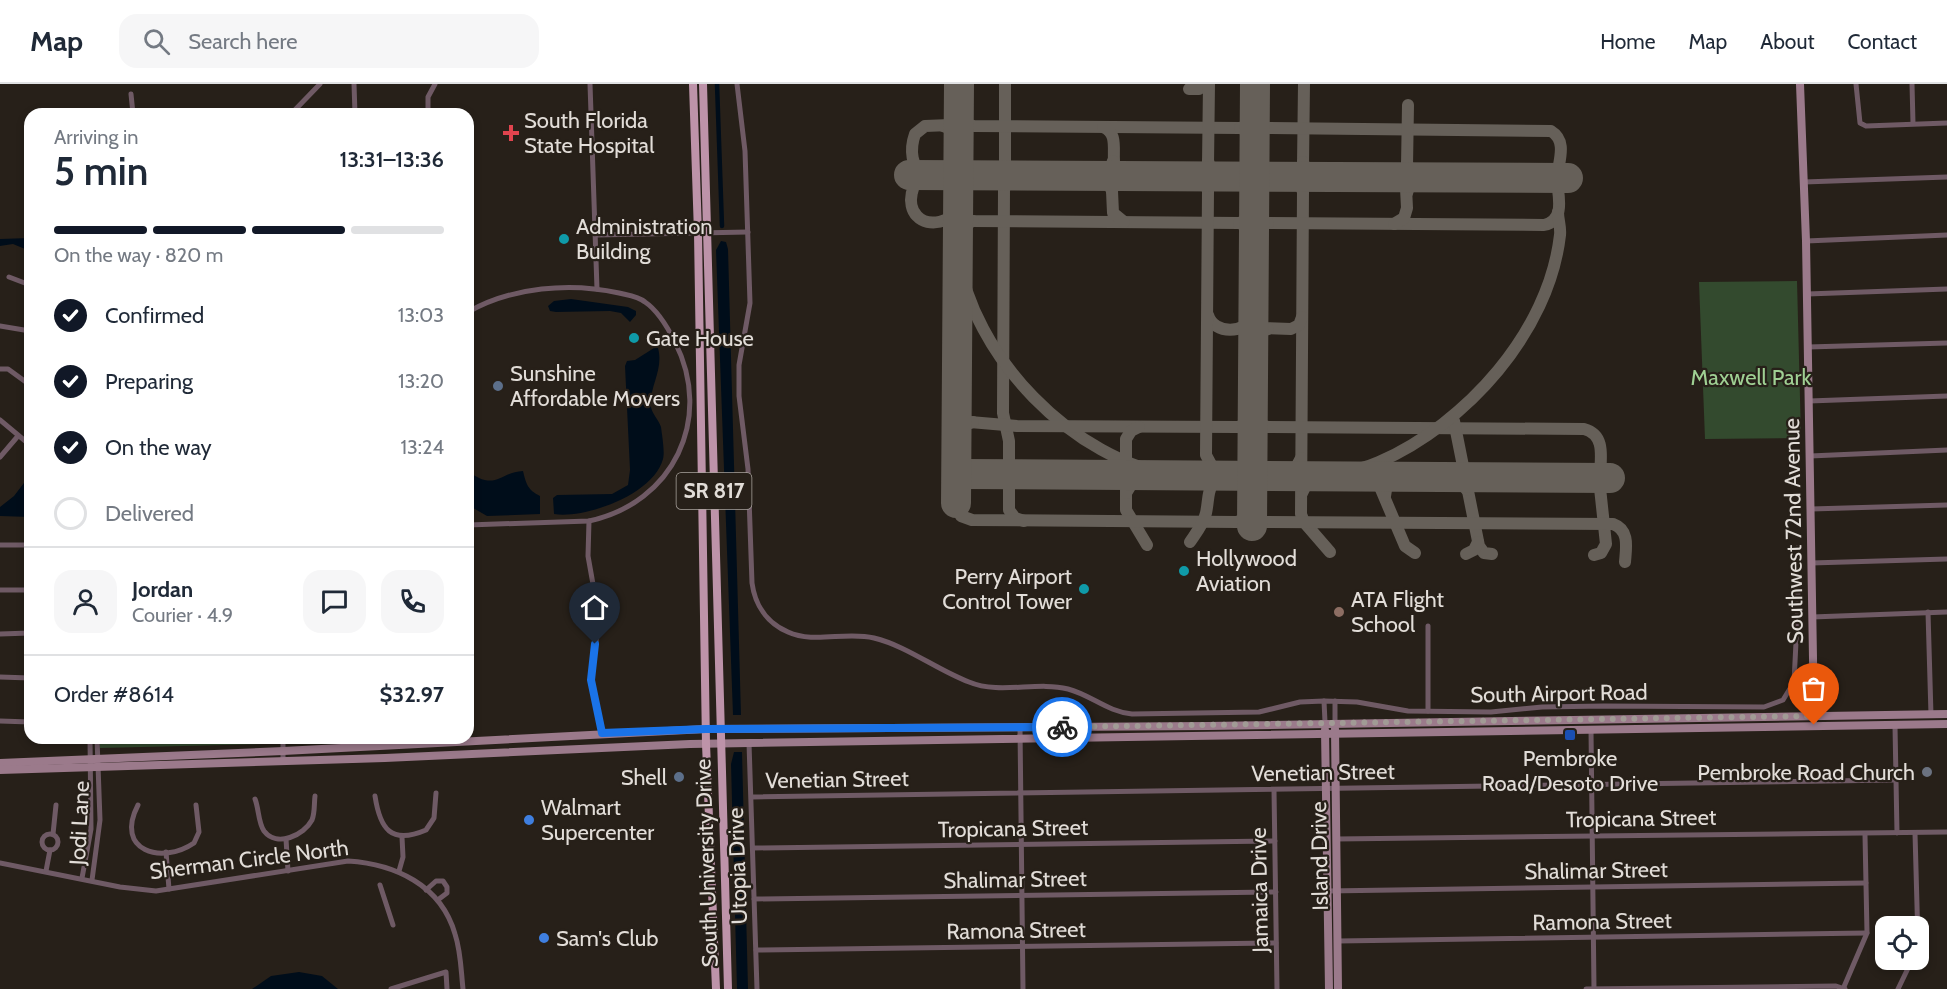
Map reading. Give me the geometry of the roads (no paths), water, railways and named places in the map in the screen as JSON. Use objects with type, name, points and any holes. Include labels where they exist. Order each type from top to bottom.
[{"type":"main road","name":"South University Drive","points":[[693,84],[698,233],[706,744],[716,989]]},
{"type":"main road","name":"South University Drive","points":[[703,84],[728,989]]},
{"type":"main road","name":"Southwest 72nd Avenue","points":[[1800,84],[1806,240],[1814,725]]},
{"type":"main road","points":[[474,741],[706,729],[1020,728],[1947,714]]},
{"type":"main road","points":[[1591,730],[1599,724],[1642,723],[1655,718]]},
{"type":"main road","points":[[1652,729],[1659,724],[1698,723],[1704,718]]},
{"type":"main road","points":[[1895,726],[1902,720],[1947,719]]},
{"type":"main road","name":"Island Drive","points":[[1324,722],[1329,989]]},
{"type":"main road","name":"Island Drive","points":[[1335,722],[1338,989]]},
{"type":"main road","points":[[0,763],[283,761],[749,743],[1947,724]]},
{"type":"main road","points":[[0,770],[424,744]]},
{"type":"main road","points":[[408,745],[409,757]]},
{"type":"main road","points":[[712,888],[716,897],[720,955],[727,961]]},
{"type":"street","points":[[297,108],[320,84]]},
{"type":"street","points":[[354,84],[355,108]]},
{"type":"street","points":[[428,108],[428,97],[435,84]]},
{"type":"street","points":[[590,84],[597,289]]},
{"type":"street","points":[[595,235],[748,232],[745,151],[737,84]]},
{"type":"street","points":[[1856,84],[1860,123],[1866,126],[1947,123]]},
{"type":"street","points":[[1912,84],[1913,123]]},
{"type":"street","points":[[131,94],[132,108]]},
{"type":"street","points":[[1804,182],[1947,177]]},
{"type":"street","name":"South Airport Road","points":[[748,232],[750,303],[739,365],[740,412],[748,470],[752,583],[756,600],[770,620],[786,632],[801,636],[862,636],[880,640],[981,686],[1062,688],[1127,714],[1203,710],[1259,712],[1300,702],[1324,701],[1357,702],[1393,710],[1500,712],[1550,706],[1764,707],[1783,700],[1790,691],[1795,677],[1797,548]]},
{"type":"street","points":[[1806,240],[1947,235]]},
{"type":"street","points":[[9,277],[24,283]]},
{"type":"street","points":[[474,309],[528,292],[566,288],[597,289],[638,298],[653,310],[672,335],[686,369],[690,402],[686,435],[675,460],[648,493],[623,510],[589,521],[474,525]]},
{"type":"street","points":[[1807,294],[1947,289]]},
{"type":"street","points":[[0,326],[24,330]]},
{"type":"street","points":[[1808,347],[1947,342]]},
{"type":"street","points":[[0,369],[8,369],[24,381]]},
{"type":"street","points":[[1809,401],[1947,396]]},
{"type":"street","points":[[0,420],[24,441]]},
{"type":"street","points":[[0,457],[18,436]]},
{"type":"street","points":[[1810,456],[1947,450]]},
{"type":"street","points":[[1810,509],[1947,505]]},
{"type":"street","points":[[589,521],[588,556],[599,618],[591,680],[602,733]]},
{"type":"street","points":[[0,545],[24,545]]},
{"type":"street","points":[[1811,563],[1947,559]]},
{"type":"street","points":[[0,590],[24,590]]},
{"type":"street","points":[[1928,612],[1930,715]]},
{"type":"street","points":[[1812,617],[1947,612]]},
{"type":"street","points":[[1428,626],[1428,711]]},
{"type":"street","points":[[0,634],[24,633]]},
{"type":"street","points":[[0,677],[24,678]]},
{"type":"street","points":[[1324,701],[1324,722]]},
{"type":"street","points":[[1335,701],[1335,722]]},
{"type":"street","points":[[0,721],[24,722]]},
{"type":"street","points":[[1895,726],[1897,833]]},
{"type":"street","points":[[1020,728],[1023,989]]},
{"type":"street","points":[[1591,730],[1594,989]]},
{"type":"street","name":"Utopia Drive","points":[[749,743],[757,989]]},
{"type":"street","points":[[91,744],[94,764]]},
{"type":"street","points":[[94,764],[96,744]]},
{"type":"street","points":[[283,744],[283,761]]},
{"type":"street","name":"Jodi Lane","points":[[82,878],[91,829],[94,764]]},
{"type":"street","name":"Jodi Lane","points":[[92,880],[99,836],[94,764]]},
{"type":"street","name":"Venetian Street","points":[[752,797],[1895,780]]},
{"type":"street","name":"Jamaica Drive","points":[[1274,790],[1278,989]]},
{"type":"street","points":[[375,796],[381,823],[386,830],[402,837],[426,830],[435,818],[436,793]]},
{"type":"street","points":[[255,799],[259,820],[265,832],[271,837],[286,839],[303,832],[313,818],[315,796]]},
{"type":"street","points":[[53,834],[56,805]]},
{"type":"street","points":[[138,805],[130,821],[133,840],[143,850],[166,852],[188,847],[198,837],[196,805]]},
{"type":"street","name":"Tropicana Street","points":[[1336,839],[1947,832]]},
{"type":"street","points":[[1915,833],[1917,916]]},
{"type":"street","points":[[46,871],[50,850],[58,844],[58,838],[53,834],[46,834],[42,841],[45,848],[50,850]]},
{"type":"street","points":[[1587,989],[1836,986],[1844,989],[1867,933],[1865,834]]},
{"type":"street","points":[[399,871],[402,864],[402,837]]},
{"type":"street","points":[[286,839],[288,871]]},
{"type":"street","name":"Tropicana Street","points":[[753,848],[1275,840]]},
{"type":"street","points":[[166,852],[169,889]]},
{"type":"street","name":"Sherman Circle North","points":[[0,863],[139,890],[169,889],[348,861],[379,864],[399,871],[440,899]]},
{"type":"street","points":[[426,890],[436,881],[443,881],[447,887],[447,893],[440,899],[455,933],[463,989]]},
{"type":"street","name":"Shalimar Street","points":[[1327,891],[1866,883]]},
{"type":"street","points":[[380,885],[393,925]]},
{"type":"street","name":"Shalimar Street","points":[[754,899],[1276,892]]},
{"type":"street","name":"Ramona Street","points":[[1338,941],[1867,933]]},
{"type":"street","name":"Ramona Street","points":[[756,950],[1276,942]]},
{"type":"street","points":[[1898,989],[1907,970]]},
{"type":"street","points":[[391,989],[446,972],[447,989]]},
{"type":"water","points":[[24,238],[24,249],[13,244],[0,246],[0,239]]},
{"type":"water","points":[[721,241],[726,242],[728,249],[741,715],[733,715],[716,250]]},
{"type":"water","points":[[571,299],[628,307],[636,311],[636,315],[630,322],[621,313],[610,311],[550,311],[548,306],[554,301]]},
{"type":"water","points":[[654,348],[658,348],[659,364],[651,407],[661,427],[664,452],[657,472],[647,483],[617,502],[568,515],[554,514],[553,498],[557,495],[612,494],[628,485],[630,470],[625,366],[627,361],[635,360]]},
{"type":"water","points":[[523,471],[528,486],[540,496],[540,514],[487,516],[474,508],[474,475],[480,479],[493,480]]},
{"type":"water","points":[[24,483],[24,517],[0,516],[0,507],[14,496]]},
{"type":"water","points":[[734,752],[742,752],[748,989],[737,989],[731,764]]},
{"type":"water","points":[[299,972],[322,976],[338,989],[252,989],[271,976]]},
{"type":"waterway","points":[[717,84],[722,226]]},
{"type":"place","name":"South Florida State Hospital","points":[[511,133]]},
{"type":"place","name":"Administration Building","points":[[564,239]]},
{"type":"place","name":"Gate House","points":[[634,338]]},
{"type":"place","name":"Sunshine Affordable Movers","points":[[498,386]]},
{"type":"place","name":"Hollywood Aviation","points":[[1184,571]]},
{"type":"place","name":"Perry Airport Control Tower","points":[[1084,589]]},
{"type":"place","name":"ATA Flight School","points":[[1339,612]]},
{"type":"place","name":"Pembroke Road/Desoto Drive","points":[[1570,735]]},
{"type":"place","name":"Pembroke Road Church","points":[[1927,772]]},
{"type":"place","name":"Shell","points":[[679,777]]},
{"type":"place","name":"Walmart Supercenter","points":[[529,820]]},
{"type":"place","name":"Sam's Club","points":[[544,938]]},
{"type":"park label","name":"Maxwell Park","points":[[1751,377]]}]
